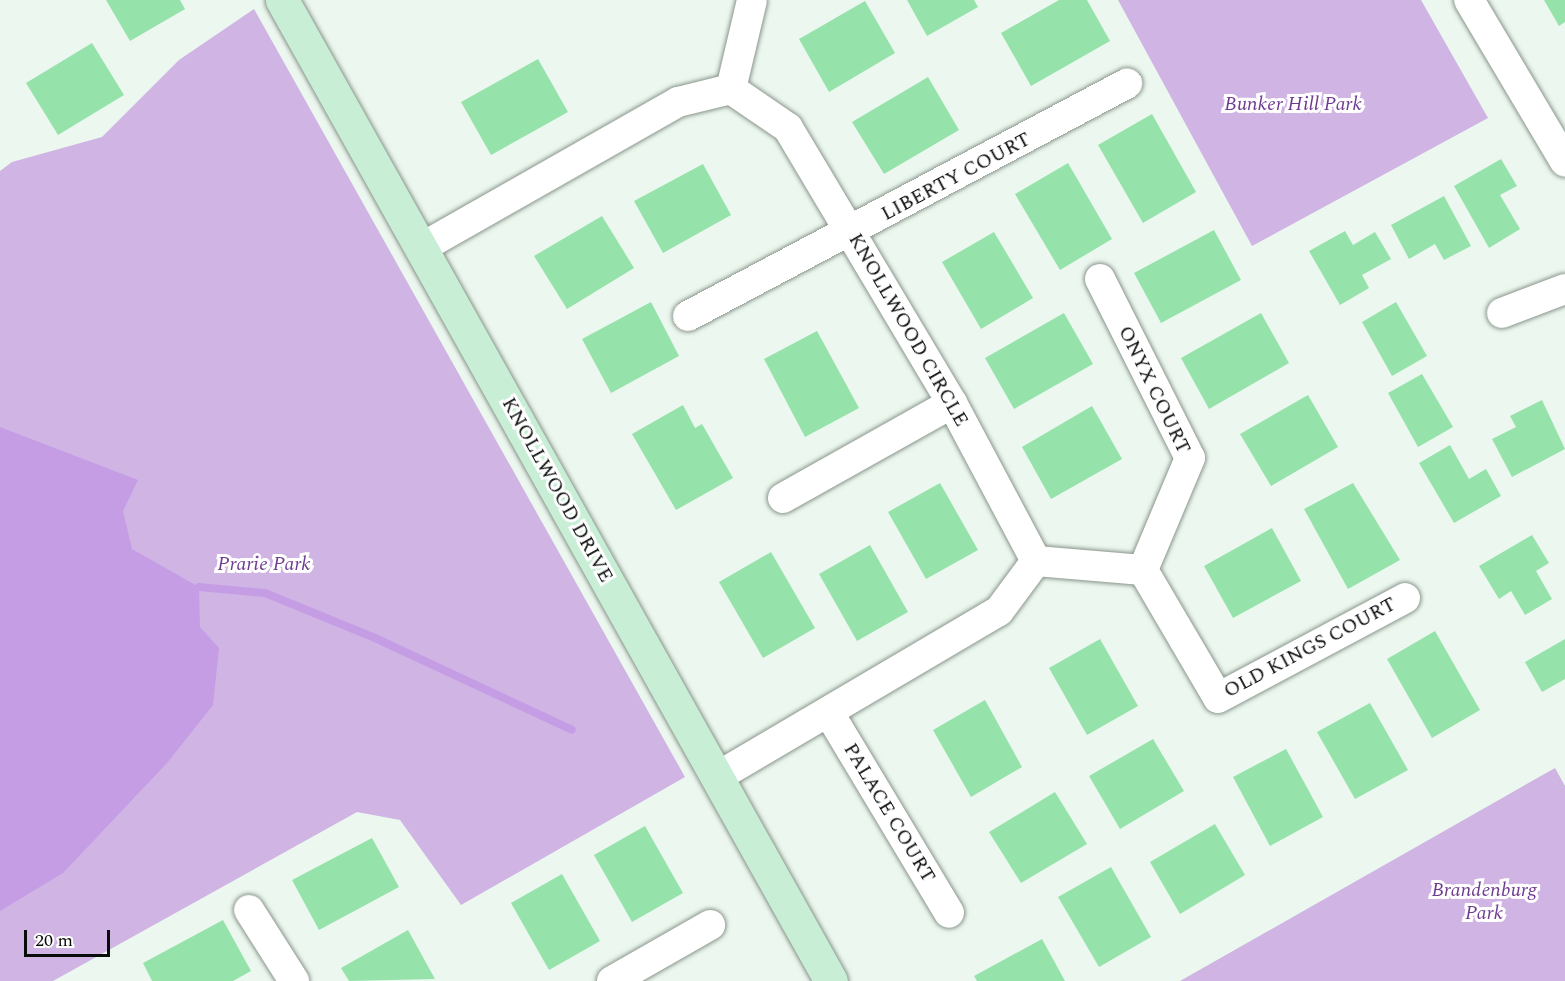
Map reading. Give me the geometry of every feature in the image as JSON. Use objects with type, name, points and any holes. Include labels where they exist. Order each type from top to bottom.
[{"type":"street","name":"KNOLLWOOD DRIVE","points":[[282,0],[831,981]]},
{"type":"street","points":[[421,248],[678,102],[731,89],[752,0]]},
{"type":"street","points":[[1469,0],[1565,162]]},
{"type":"street","name":"LIBERTY COURT","points":[[688,316],[848,227],[878,220],[1127,84]]},
{"type":"street","name":"KNOLLWOOD CIRCLE","points":[[731,89],[788,128],[952,404],[1036,561]]},
{"type":"street","name":"ONYX COURT","points":[[1100,279],[1190,458],[1143,570]]},
{"type":"street","points":[[1502,313],[1565,289]]},
{"type":"street","points":[[783,498],[952,404]]},
{"type":"street","points":[[717,777],[999,611],[1036,561],[1143,570]]},
{"type":"street","name":"OLD KINGS COURT","points":[[1143,570],[1218,698],[1405,598]]},
{"type":"street","name":"PALACE COURT","points":[[829,713],[949,913]]},
{"type":"street","points":[[249,910],[294,981]]},
{"type":"street","points":[[612,981],[710,925]]},
{"type":"green space","name":"Bunker Hill Park","points":[[1118,0],[1421,0],[1488,118],[1252,246]]},
{"type":"green space","name":"Prarie Park","points":[[254,9],[685,777],[461,905],[400,820],[357,812],[53,981],[0,981],[0,171],[12,162],[102,137],[179,60]]},
{"type":"green space","name":"Brandenburg Park","points":[[1555,768],[1565,786],[1565,981],[1180,981]]},
{"type":"shaded area","points":[[0,427],[138,480],[123,511],[132,549],[199,587],[200,627],[219,648],[213,705],[167,763],[63,873],[0,911]]},
{"type":"building","points":[[106,0],[180,0],[185,9],[130,41]]},
{"type":"building","points":[[907,0],[974,0],[978,7],[927,36]]},
{"type":"building","points":[[1059,0],[1087,0],[1110,41],[1031,86],[1001,33]]},
{"type":"building","points":[[1544,0],[1565,0],[1565,22],[1559,26]]},
{"type":"building","points":[[865,1],[895,53],[829,92],[799,39]]},
{"type":"building","points":[[92,43],[124,95],[58,135],[26,83]]},
{"type":"building","points":[[538,59],[568,112],[491,155],[461,102]]},
{"type":"building","points":[[928,77],[959,130],[884,174],[852,122]]},
{"type":"building","points":[[1152,114],[1196,192],[1143,223],[1098,145]]},
{"type":"building","points":[[1501,159],[1517,186],[1500,195],[1520,229],[1489,248],[1454,186]]},
{"type":"building","points":[[1068,163],[1112,239],[1060,270],[1015,194]]},
{"type":"building","points":[[703,164],[731,215],[663,253],[634,201]]},
{"type":"building","points":[[1444,196],[1471,246],[1444,260],[1435,244],[1409,259],[1391,225]]},
{"type":"building","points":[[602,216],[634,268],[567,309],[534,256]]},
{"type":"building","points":[[1214,230],[1241,280],[1161,323],[1134,273]]},
{"type":"building","points":[[1345,231],[1353,245],[1375,232],[1391,259],[1362,275],[1369,288],[1340,305],[1309,251]]},
{"type":"building","points":[[994,232],[1033,298],[981,329],[942,262]]},
{"type":"building","points":[[651,302],[679,356],[611,393],[582,339]]},
{"type":"building","points":[[1396,302],[1427,356],[1392,376],[1362,322]]},
{"type":"building","points":[[1064,313],[1093,364],[1014,409],[985,358]]},
{"type":"building","points":[[1261,313],[1289,363],[1209,409],[1181,358]]},
{"type":"building","points":[[817,331],[859,408],[805,437],[764,359]]},
{"type":"building","points":[[1422,374],[1453,427],[1418,447],[1388,393]]},
{"type":"building","points":[[1308,395],[1338,447],[1271,486],[1240,434]]},
{"type":"building","points":[[1542,400],[1565,449],[1512,477],[1492,439],[1516,427],[1510,416]]},
{"type":"building","points":[[683,405],[695,428],[702,424],[733,478],[676,510],[632,434]]},
{"type":"building","points":[[1092,406],[1122,459],[1051,499],[1022,447]]},
{"type":"building","points":[[1450,445],[1469,479],[1486,469],[1501,496],[1454,523],[1419,463]]},
{"type":"building","points":[[940,483],[978,550],[926,579],[888,512]]},
{"type":"building","points":[[1353,483],[1400,560],[1348,589],[1304,509]]},
{"type":"building","points":[[1272,528],[1301,581],[1233,618],[1204,566]]},
{"type":"building","points":[[1532,535],[1549,563],[1536,571],[1552,599],[1525,615],[1511,591],[1499,599],[1479,566]]},
{"type":"building","points":[[870,545],[908,612],[857,641],[819,574]]},
{"type":"building","points":[[771,552],[815,628],[763,658],[719,582]]},
{"type":"building","points":[[1435,631],[1480,710],[1432,738],[1387,659]]},
{"type":"building","points":[[1100,639],[1138,706],[1087,735],[1049,668]]},
{"type":"building","points":[[1565,639],[1565,679],[1542,692],[1525,662]]},
{"type":"building","points":[[985,700],[1022,767],[971,797],[933,730]]},
{"type":"building","points":[[1370,703],[1408,770],[1355,799],[1317,732]]},
{"type":"building","points":[[1153,739],[1184,791],[1120,829],[1089,776]]},
{"type":"building","points":[[1286,749],[1323,817],[1270,846],[1233,777]]},
{"type":"building","points":[[1055,792],[1087,844],[1021,883],[989,832]]},
{"type":"building","points":[[1215,824],[1245,875],[1180,914],[1150,862]]},
{"type":"building","points":[[645,826],[683,893],[632,922],[594,855]]},
{"type":"building","points":[[372,838],[399,887],[319,930],[292,880]]},
{"type":"building","points":[[1111,867],[1151,937],[1099,967],[1058,897]]},
{"type":"building","points":[[562,874],[600,941],[549,970],[511,903]]},
{"type":"building","points":[[223,920],[251,971],[233,981],[152,981],[143,963]]},
{"type":"building","points":[[408,930],[435,979],[349,981],[341,968]]},
{"type":"building","points":[[1042,939],[1065,981],[977,981],[974,976]]},
{"type":"waterway","points":[[199,587],[265,593],[375,638],[572,730]]}]
